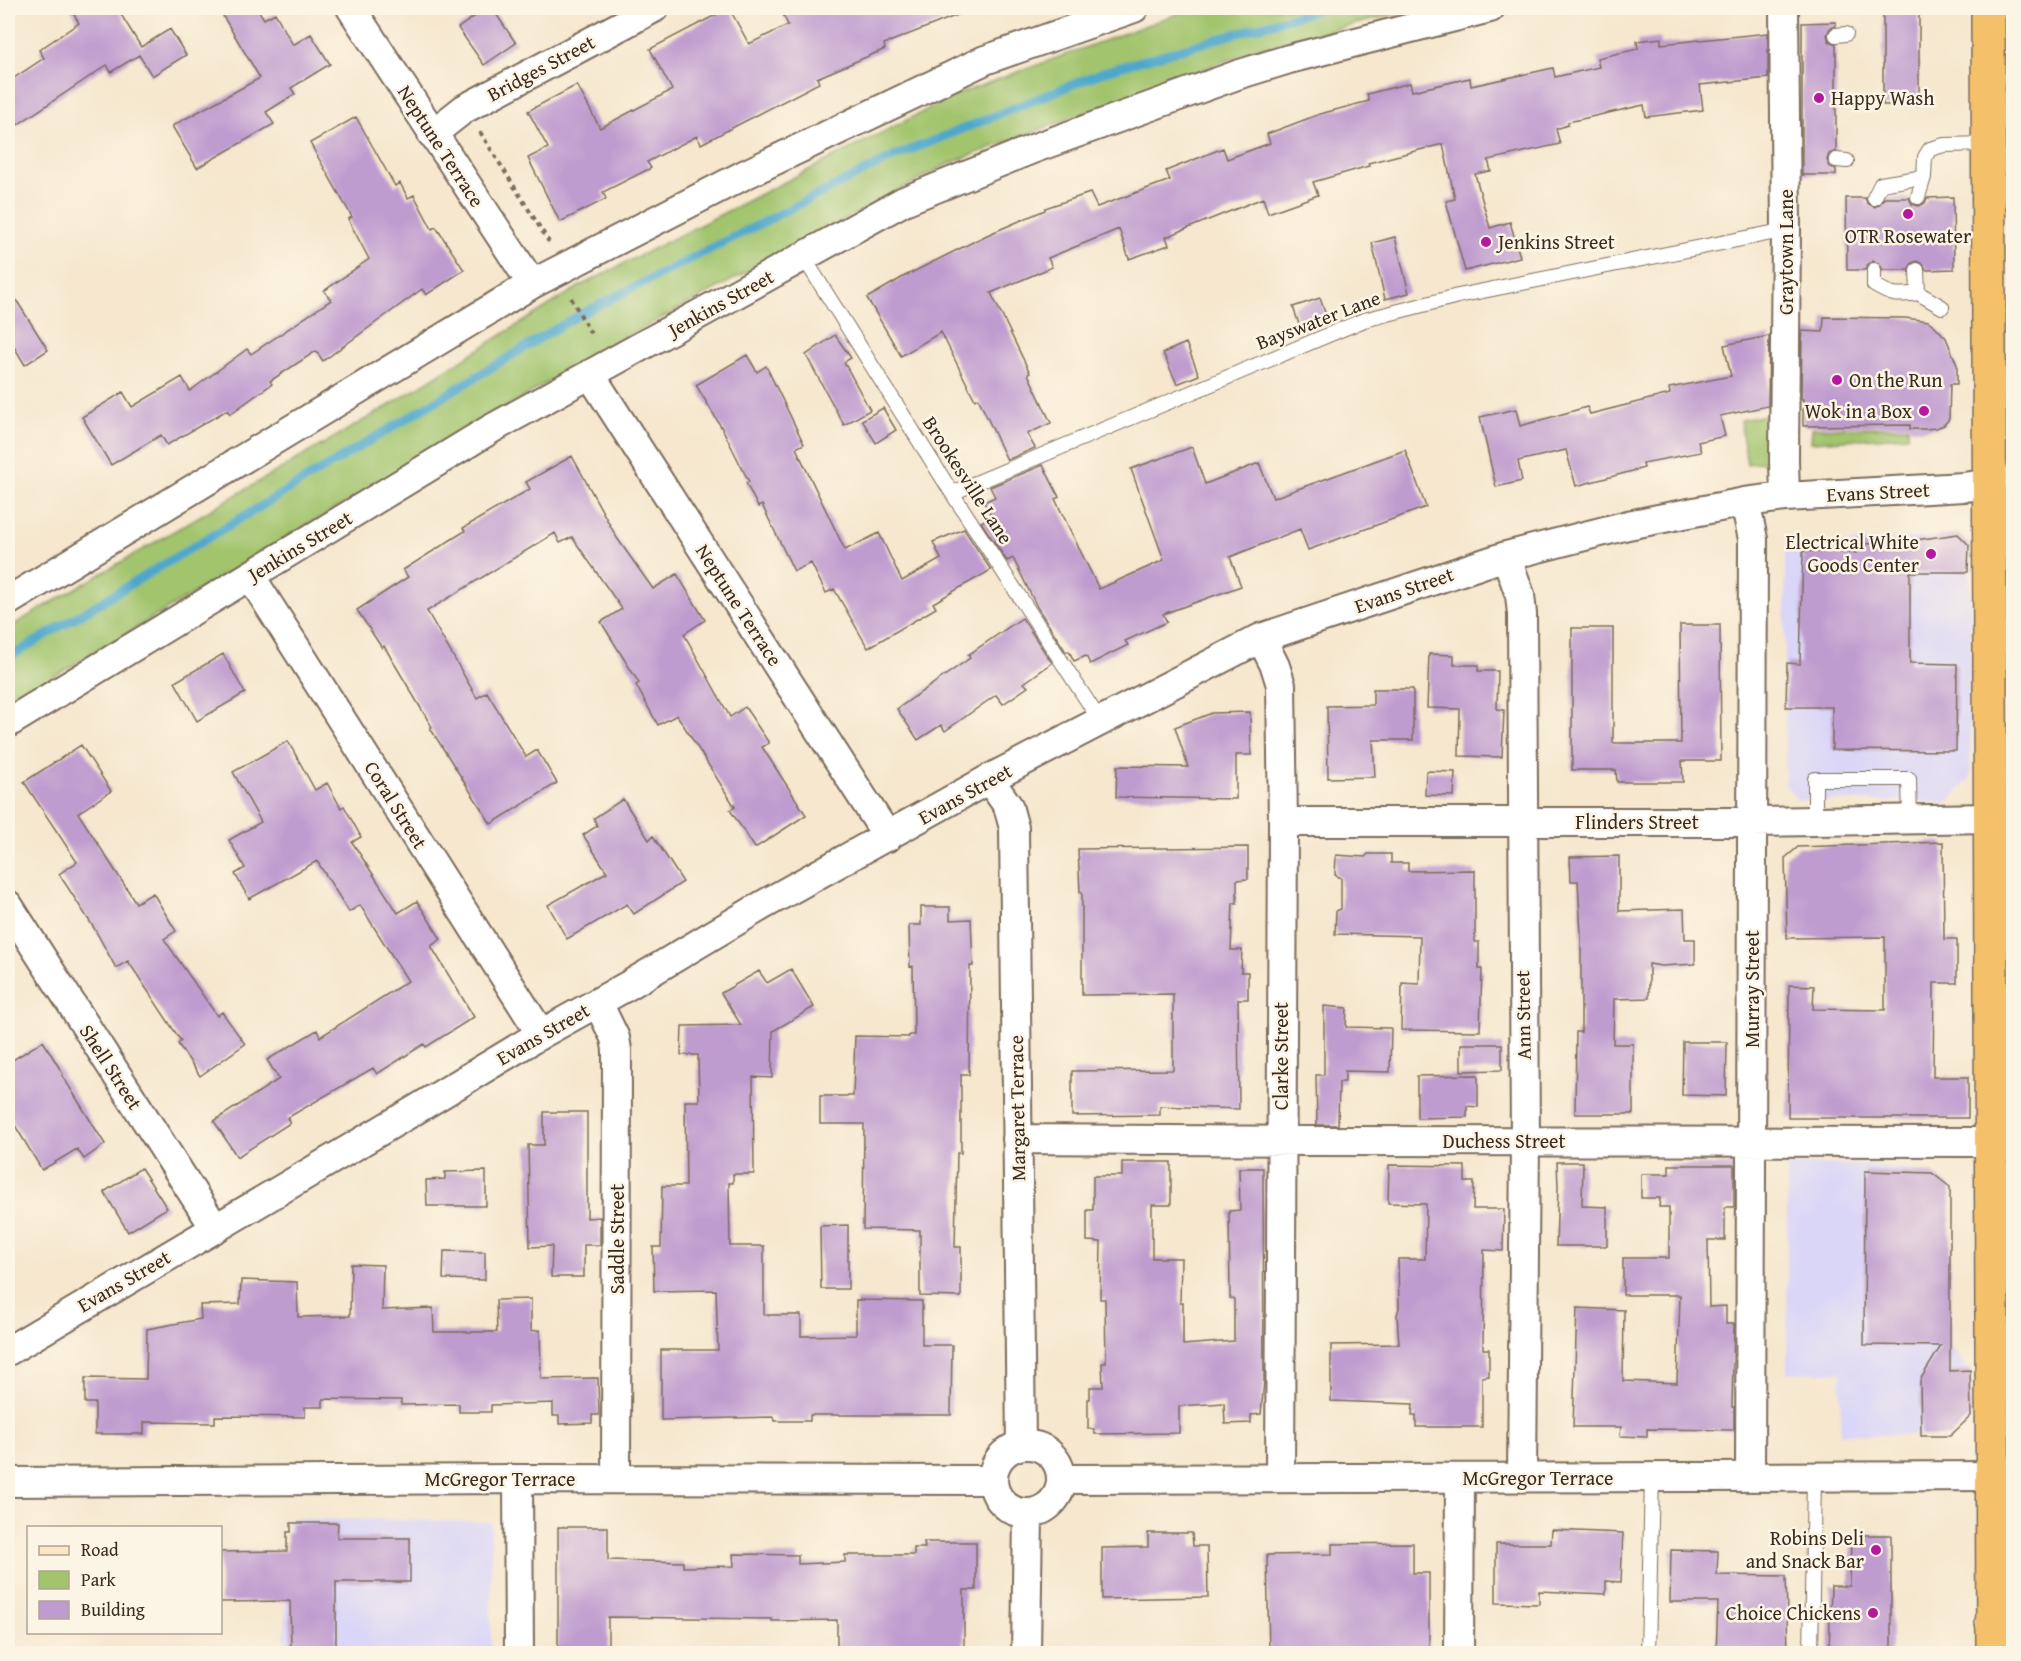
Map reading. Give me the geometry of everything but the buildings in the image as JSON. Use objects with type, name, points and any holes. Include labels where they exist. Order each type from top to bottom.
[{"type":"highway","points":[[1988,8],[1989,144],[2002,482],[1991,818],[1990,1142],[2003,1476],[1999,1633]]},
{"type":"street","name":"Neptune Terrace","points":[[351,8],[532,284]]},
{"type":"street","name":"Bridges Street","points":[[432,134],[464,109],[654,8]]},
{"type":"street","points":[[8,601],[532,284],[744,175],[985,60],[1134,8]]},
{"type":"street","name":"Jenkins Street","points":[[8,723],[491,429],[904,201],[1035,148],[1237,75],[1289,59],[1490,8]]},
{"type":"street","name":"Graytown Lane","points":[[1784,8],[1785,497]]},
{"type":"street","name":"Neptune Terrace","points":[[590,374],[888,837]]},
{"type":"street","name":"Evans Street","points":[[8,1351],[541,1034],[598,1003],[763,905],[989,779],[1261,638],[1506,556],[1628,525],[1745,502],[1785,497],[1964,487],[2002,482]]},
{"type":"street","name":"Murray Street","points":[[1745,502],[1753,539],[1750,1477]]},
{"type":"street","name":"Ann Street","points":[[1506,556],[1520,595],[1522,614],[1525,1141],[1522,1477]]},
{"type":"street","name":"Coral Street","points":[[251,577],[541,1034]]},
{"type":"street","name":"Clarke Street","points":[[1261,638],[1281,684],[1283,822],[1280,1478]]},
{"type":"street","name":"Margaret Terrace","points":[[989,779],[1008,806],[1014,828],[1021,1445]]},
{"type":"street","name":"Flinders Street","points":[[1283,822],[1815,822],[1991,818]]},
{"type":"street","name":"Shell Street","points":[[8,905],[215,1228]]},
{"type":"street","name":"Saddle Street","points":[[598,1003],[615,1038],[617,1050],[616,1479]]},
{"type":"street","name":"Duchess Street","points":[[1017,1139],[1990,1142]]},
{"type":"street","points":[[1021,1445],[1033,1445],[1044,1449],[1054,1456],[1060,1467],[1062,1479],[1056,1499],[1039,1512],[1017,1513],[999,1500],[994,1490],[992,1480],[1001,1457],[1010,1449],[1021,1445]]},
{"type":"street","name":"McGregor Terrace","points":[[1062,1479],[2003,1476]]},
{"type":"street","points":[[1459,1653],[1460,1478]]},
{"type":"street","points":[[518,1479],[519,1653]]},
{"type":"street","name":"McGregor Terrace","points":[[8,1482],[518,1479],[992,1480]]},
{"type":"street","points":[[1026,1653],[1028,1514]]},
{"type":"lane","points":[[1918,197],[1924,177],[1925,157],[1930,148],[1944,145],[1989,144]]},
{"type":"lane","points":[[1874,198],[1881,184],[1924,177]]},
{"type":"lane","name":"Bayswater Lane","points":[[952,493],[1364,320],[1458,296],[1786,230]]},
{"type":"lane","name":"Brookesville Lane","points":[[804,258],[952,493],[1101,722]]},
{"type":"lane","points":[[1874,270],[1874,285],[1887,293],[1898,296],[1918,293],[1942,307]]},
{"type":"lane","points":[[1917,270],[1918,293]]},
{"type":"lane","points":[[1815,822],[1815,779],[1909,779],[1910,820]]},
{"type":"lane","points":[[1648,1653],[1652,1477]]},
{"type":"lane","points":[[1811,1653],[1814,1477]]},
{"type":"path","points":[[478,129],[550,244]]},
{"type":"path","points":[[569,294],[591,334]]},
{"type":"shaded area","points":[[1958,534],[1969,545],[1970,779],[1948,802],[1797,800],[1785,785],[1785,548]]},
{"type":"shaded area","points":[[1869,1164],[1932,1173],[1950,1346],[1969,1370],[1971,1416],[1950,1436],[1840,1434],[1841,1372],[1787,1373],[1787,1165]]},
{"type":"shaded area","points":[[289,1518],[491,1522],[491,1653],[284,1654]]},
{"type":"green space","points":[[1193,8],[1420,8],[1263,47],[950,163],[602,350],[8,704],[8,628],[390,405],[580,286],[958,94]]},
{"type":"green space","points":[[1767,415],[1774,460],[1747,464],[1740,420]]},
{"type":"green space","points":[[1908,427],[1908,436],[1811,442],[1812,428]]},
{"type":"waterway","points":[[8,658],[579,315],[893,157],[1106,71],[1324,8]]},
{"type":"place","name":"Happy Wash","points":[[1819,98]]},
{"type":"place","name":"OTR Rosewater","points":[[1908,214]]},
{"type":"place","name":"Jenkins Street","points":[[1486,242]]},
{"type":"place","name":"On the Run","points":[[1837,380]]},
{"type":"place","name":"Wok in a Box","points":[[1924,411]]},
{"type":"place","name":"Electrical White Goods Center","points":[[1931,554]]},
{"type":"place","name":"Robins Deli and Snack Bar","points":[[1876,1550]]},
{"type":"place","name":"Choice Chickens","points":[[1873,1613]]}]
